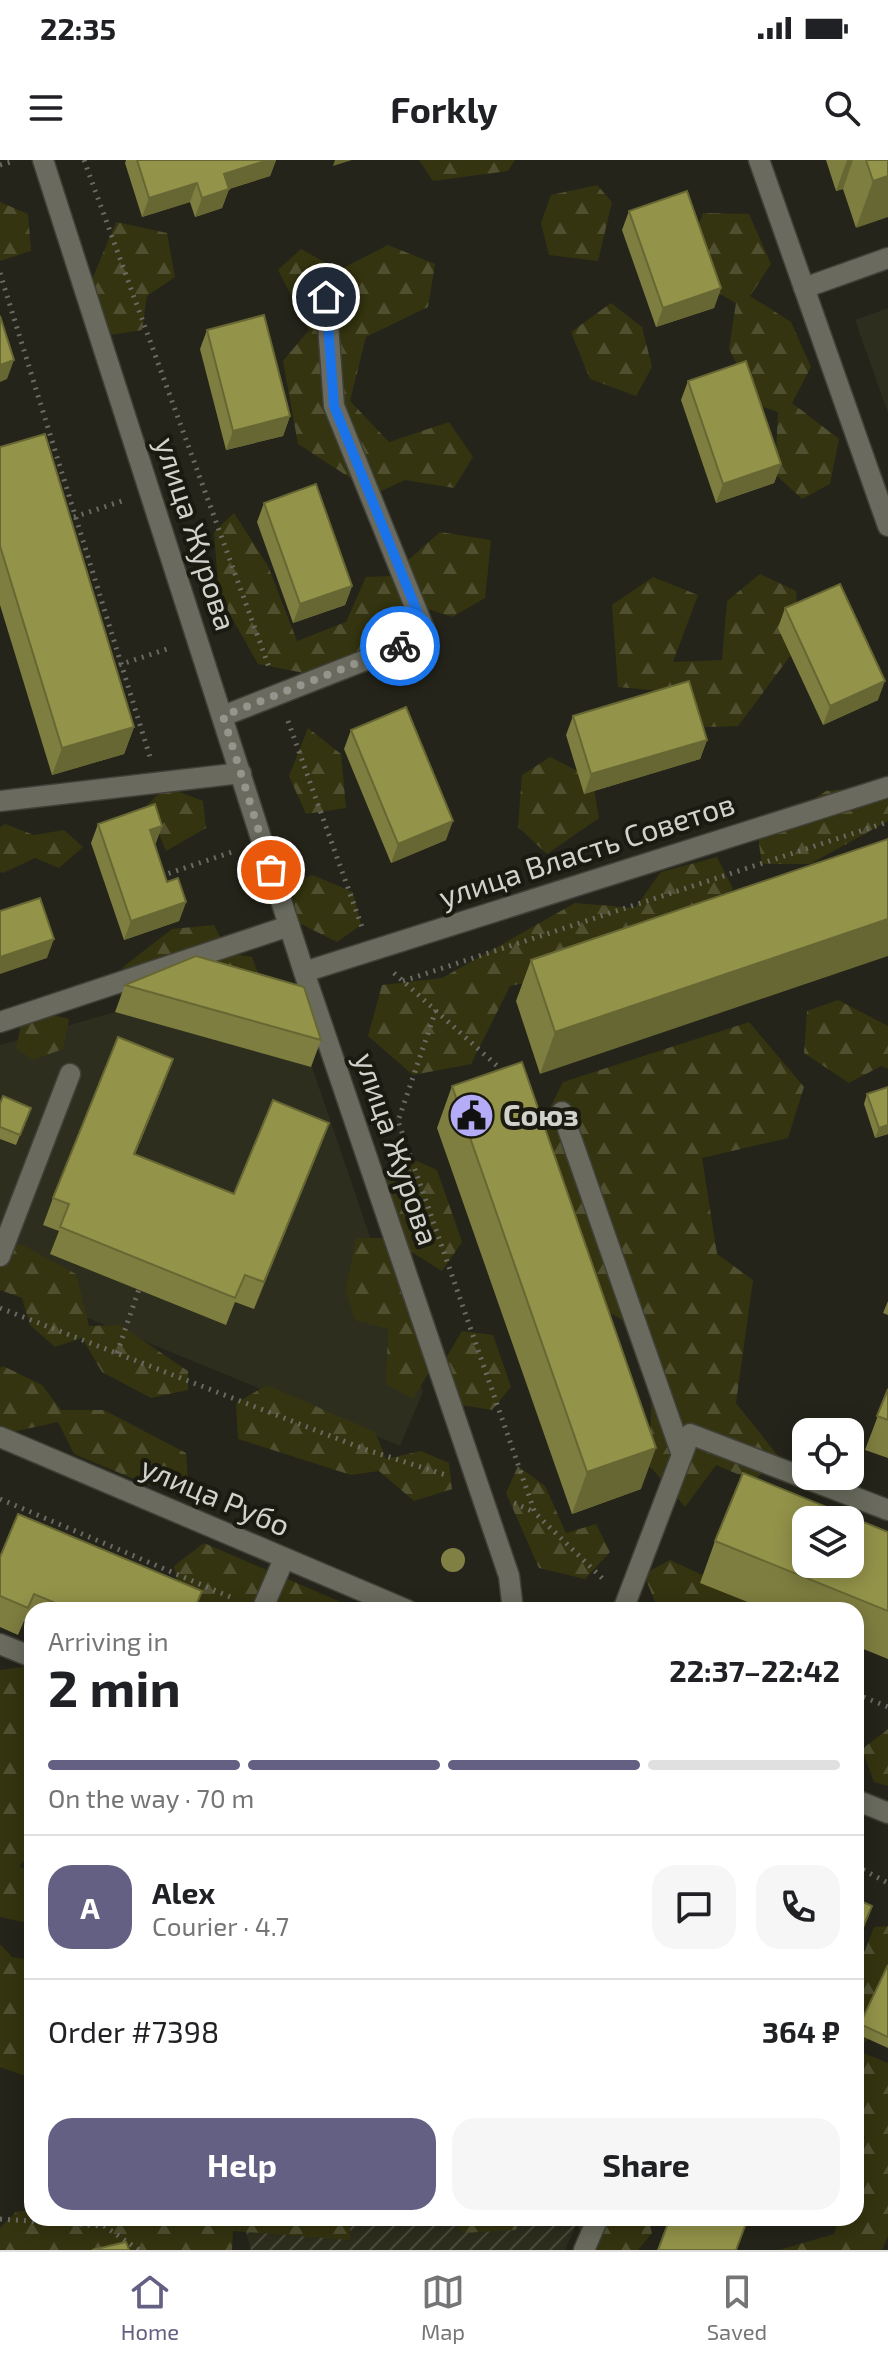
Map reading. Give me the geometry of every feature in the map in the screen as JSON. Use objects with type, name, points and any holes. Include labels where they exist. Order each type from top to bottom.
[{"type":"street","name":"улица Журова","points":[[43,160],[304,972],[509,1576],[512,1602]]},
{"type":"street","points":[[759,160],[888,526]]},
{"type":"street","points":[[804,288],[888,258]]},
{"type":"street","points":[[223,716],[427,636],[334,406],[326,297]]},
{"type":"street","points":[[0,801],[241,773]]},
{"type":"street","name":"улица Власть Советов","points":[[304,972],[888,787]]},
{"type":"street","points":[[0,1022],[289,926]]},
{"type":"street","points":[[0,1256],[70,1074]]},
{"type":"street","points":[[562,1112],[682,1455]]},
{"type":"street","points":[[625,1602],[690,1434],[888,1510]]},
{"type":"street","name":"улица Рубо","points":[[0,1437],[388,1602]]},
{"type":"street","points":[[257,1602],[284,1559]]},
{"type":"street","points":[[0,1644],[24,1654]]},
{"type":"street","points":[[864,1803],[888,1813]]},
{"type":"street","points":[[584,2250],[594,2226]]},
{"type":"path","points":[[0,165],[17,160]]},
{"type":"path","points":[[84,160],[370,951],[514,1079]]},
{"type":"path","points":[[0,273],[159,784]]},
{"type":"path","points":[[65,519],[150,493]]},
{"type":"path","points":[[110,668],[197,640]]},
{"type":"path","points":[[403,981],[888,822]]},
{"type":"path","points":[[153,879],[262,842]]},
{"type":"path","points":[[436,1010],[398,1121],[535,1513]]},
{"type":"path","points":[[117,1353],[139,1289]]},
{"type":"path","points":[[0,1308],[364,1449],[478,1485],[535,1513],[621,1602]]},
{"type":"path","points":[[0,1499],[242,1602]]},
{"type":"path","points":[[864,1697],[888,1707]]},
{"type":"path","points":[[864,1870],[888,1883]]},
{"type":"path","points":[[0,2219],[24,2221]]},
{"type":"path","points":[[104,2226],[139,2250]]},
{"type":"shaded area","points":[[888,308],[888,413],[855,320]]},
{"type":"shaded area","points":[[186,983],[294,1014],[423,1392],[400,1446],[0,1282],[0,1045],[115,1012]]},
{"type":"shaded area","points":[[244,2226],[576,2226],[565,2250],[251,2250]]},
{"type":"green space","points":[[419,160],[515,160],[508,171],[433,181]]},
{"type":"green space","points":[[597,185],[612,202],[598,261],[549,255],[541,223],[551,195]]},
{"type":"green space","points":[[0,202],[28,214],[31,251],[0,261]]},
{"type":"green space","points":[[703,213],[749,214],[771,264],[750,296],[791,322],[811,367],[792,403],[839,439],[830,484],[802,499],[775,474],[778,412],[758,405],[729,349],[736,303],[709,288],[695,235]]},
{"type":"green space","points":[[116,222],[167,233],[175,277],[147,296],[142,330],[110,335],[91,282]]},
{"type":"green space","points":[[388,245],[435,264],[428,307],[366,337],[350,401],[389,442],[449,422],[473,457],[454,488],[405,480],[375,494],[298,444],[283,361],[309,330],[278,270],[301,249],[339,270]]},
{"type":"green space","points":[[611,303],[642,327],[652,367],[636,396],[590,379],[571,332]]},
{"type":"green space","points":[[234,513],[268,566],[297,641],[346,622],[366,577],[390,576],[440,532],[491,540],[485,598],[452,617],[413,604],[382,653],[314,675],[258,664],[219,595],[214,532]]},
{"type":"green space","points":[[760,574],[796,591],[800,643],[738,726],[678,728],[662,691],[618,687],[612,605],[653,577],[698,595],[673,662],[722,660],[727,601]]},
{"type":"green space","points":[[308,728],[341,754],[346,808],[306,814],[289,776]]},
{"type":"green space","points":[[550,757],[592,778],[599,818],[547,854],[518,827],[522,775]]},
{"type":"green space","points":[[888,784],[888,821],[810,864],[762,864],[758,837],[826,791]]},
{"type":"green space","points":[[166,787],[203,801],[206,828],[166,851],[147,805]]},
{"type":"green space","points":[[5,824],[34,835],[64,830],[83,847],[59,868],[35,858],[3,873],[0,872],[0,827]]},
{"type":"green space","points":[[717,857],[733,889],[703,920],[578,972],[510,986],[471,1064],[413,1075],[368,1036],[382,985],[442,978],[575,903],[635,908],[661,872]]},
{"type":"green space","points":[[312,875],[353,892],[361,925],[337,942],[297,922],[291,884]]},
{"type":"green space","points":[[214,925],[228,953],[252,957],[262,984],[162,1003],[120,997],[123,967],[172,929]]},
{"type":"green space","points":[[838,1000],[888,1026],[888,1069],[881,1066],[849,1083],[804,1053],[807,1011]]},
{"type":"green space","points":[[48,1014],[69,1019],[63,1049],[33,1060],[16,1048],[21,1024]]},
{"type":"green space","points":[[749,1022],[804,1087],[788,1138],[702,1158],[717,1254],[753,1280],[736,1403],[778,1456],[754,1481],[716,1465],[685,1507],[649,1465],[654,1339],[595,1304],[537,1133],[563,1082]]},
{"type":"green space","points":[[404,1155],[437,1170],[462,1242],[442,1271],[410,1251],[384,1177]]},
{"type":"green space","points":[[356,1238],[384,1238],[413,1313],[429,1372],[413,1399],[386,1384],[388,1329],[355,1320],[346,1290]]},
{"type":"green space","points":[[21,1244],[76,1274],[89,1326],[120,1325],[188,1371],[188,1390],[151,1398],[102,1372],[82,1338],[55,1347],[30,1325],[22,1298],[0,1290],[0,1255]]},
{"type":"green space","points":[[462,1331],[493,1335],[511,1387],[492,1410],[461,1405],[446,1358]]},
{"type":"green space","points":[[3,1366],[42,1385],[61,1410],[104,1410],[186,1453],[188,1480],[151,1486],[74,1454],[58,1422],[12,1432],[0,1427],[0,1368]]},
{"type":"green space","points":[[267,1385],[375,1432],[386,1459],[421,1451],[449,1463],[452,1489],[414,1501],[379,1471],[351,1475],[238,1439],[236,1403]]},
{"type":"green space","points":[[518,1466],[545,1486],[566,1533],[596,1524],[610,1552],[585,1579],[539,1568],[506,1493]]},
{"type":"green space","points":[[204,1543],[340,1602],[185,1602],[174,1566]]},
{"type":"green space","points":[[670,1560],[761,1602],[655,1602],[644,1574]]},
{"type":"green space","points":[[24,1667],[24,1861],[19,1866],[24,1869],[24,1922],[0,1917],[0,1670]]},
{"type":"green space","points":[[888,1729],[888,1786],[874,1782],[864,1747]]},
{"type":"green space","points":[[888,1926],[888,2021],[864,2043],[864,1953],[874,1927]]},
{"type":"green space","points":[[0,1944],[12,1957],[24,1959],[24,2076],[0,2067]]},
{"type":"green space","points":[[864,2053],[888,2063],[888,2236],[882,2250],[779,2250],[834,2234],[836,2226],[864,2226]]},
{"type":"green space","points":[[24,2210],[24,2226],[350,2226],[350,2240],[233,2231],[232,2250],[0,2250],[0,2228],[16,2212]]},
{"type":"green space","points":[[458,2226],[517,2226],[516,2230],[463,2233]]},
{"type":"green space","points":[[578,2226],[650,2226],[652,2233],[638,2250],[592,2250]]},
{"type":"building","points":[[137,160],[268,160],[224,174],[229,189],[202,198],[197,183],[149,198]]},
{"type":"building","points":[[866,160],[888,160],[888,176],[873,181]]},
{"type":"building","points":[[687,191],[721,288],[663,308],[629,211]]},
{"type":"building","points":[[264,315],[290,416],[233,431],[207,330]]},
{"type":"building","points":[[0,316],[14,360],[0,365]]},
{"type":"building","points":[[746,361],[781,464],[723,484],[688,381]]},
{"type":"building","points":[[45,434],[134,727],[62,748],[0,546],[0,447]]},
{"type":"building","points":[[316,484],[352,586],[300,604],[264,503]]},
{"type":"building","points":[[840,584],[885,681],[830,706],[785,608]]},
{"type":"building","points":[[689,681],[707,740],[591,774],[573,716]]},
{"type":"building","points":[[406,707],[453,821],[398,844],[351,730]]},
{"type":"building","points":[[155,804],[162,826],[150,830],[167,882],[178,878],[186,902],[131,921],[98,824]]},
{"type":"building","points":[[888,839],[888,919],[555,1032],[531,960]]},
{"type":"building","points":[[40,898],[54,939],[0,957],[0,911]]},
{"type":"building","points":[[196,956],[304,987],[321,1040],[125,985]]},
{"type":"building","points":[[118,1037],[173,1059],[134,1154],[234,1194],[273,1100],[329,1123],[264,1282],[245,1275],[235,1298],[60,1227],[69,1204],[53,1198]]},
{"type":"building","points":[[522,1062],[656,1448],[587,1472],[452,1086]]},
{"type":"building","points":[[888,1087],[888,1125],[879,1128],[867,1094]]},
{"type":"building","points":[[3,1096],[31,1108],[20,1135],[0,1127]]},
{"type":"building","points":[[888,1389],[888,1420],[877,1416]]},
{"type":"building","points":[[743,1473],[824,1506],[792,1506],[792,1572],[715,1541]]},
{"type":"building","points":[[18,1514],[202,1591],[197,1602],[53,1602],[34,1594],[31,1602],[24,1602],[24,1606],[0,1596],[0,1557]]},
{"type":"building","points":[[864,1522],[888,1532],[888,1611],[806,1578],[864,1578]]},
{"type":"building","points":[[864,1902],[872,1906],[864,1925]]},
{"type":"building","points":[[888,1965],[888,2037],[864,2026],[864,2016]]},
{"type":"building","points":[[667,2226],[745,2226],[736,2250],[658,2250]]},
{"type":"building","points":[[126,2242],[129,2250],[92,2250]]},
{"type":"way so far","points":[[271,870],[223,716],[400,646]]},
{"type":"place","name":"Союз","points":[[472,1116]]},
{"type":"route","points":[[326,297],[334,406],[427,636],[400,646]]}]
